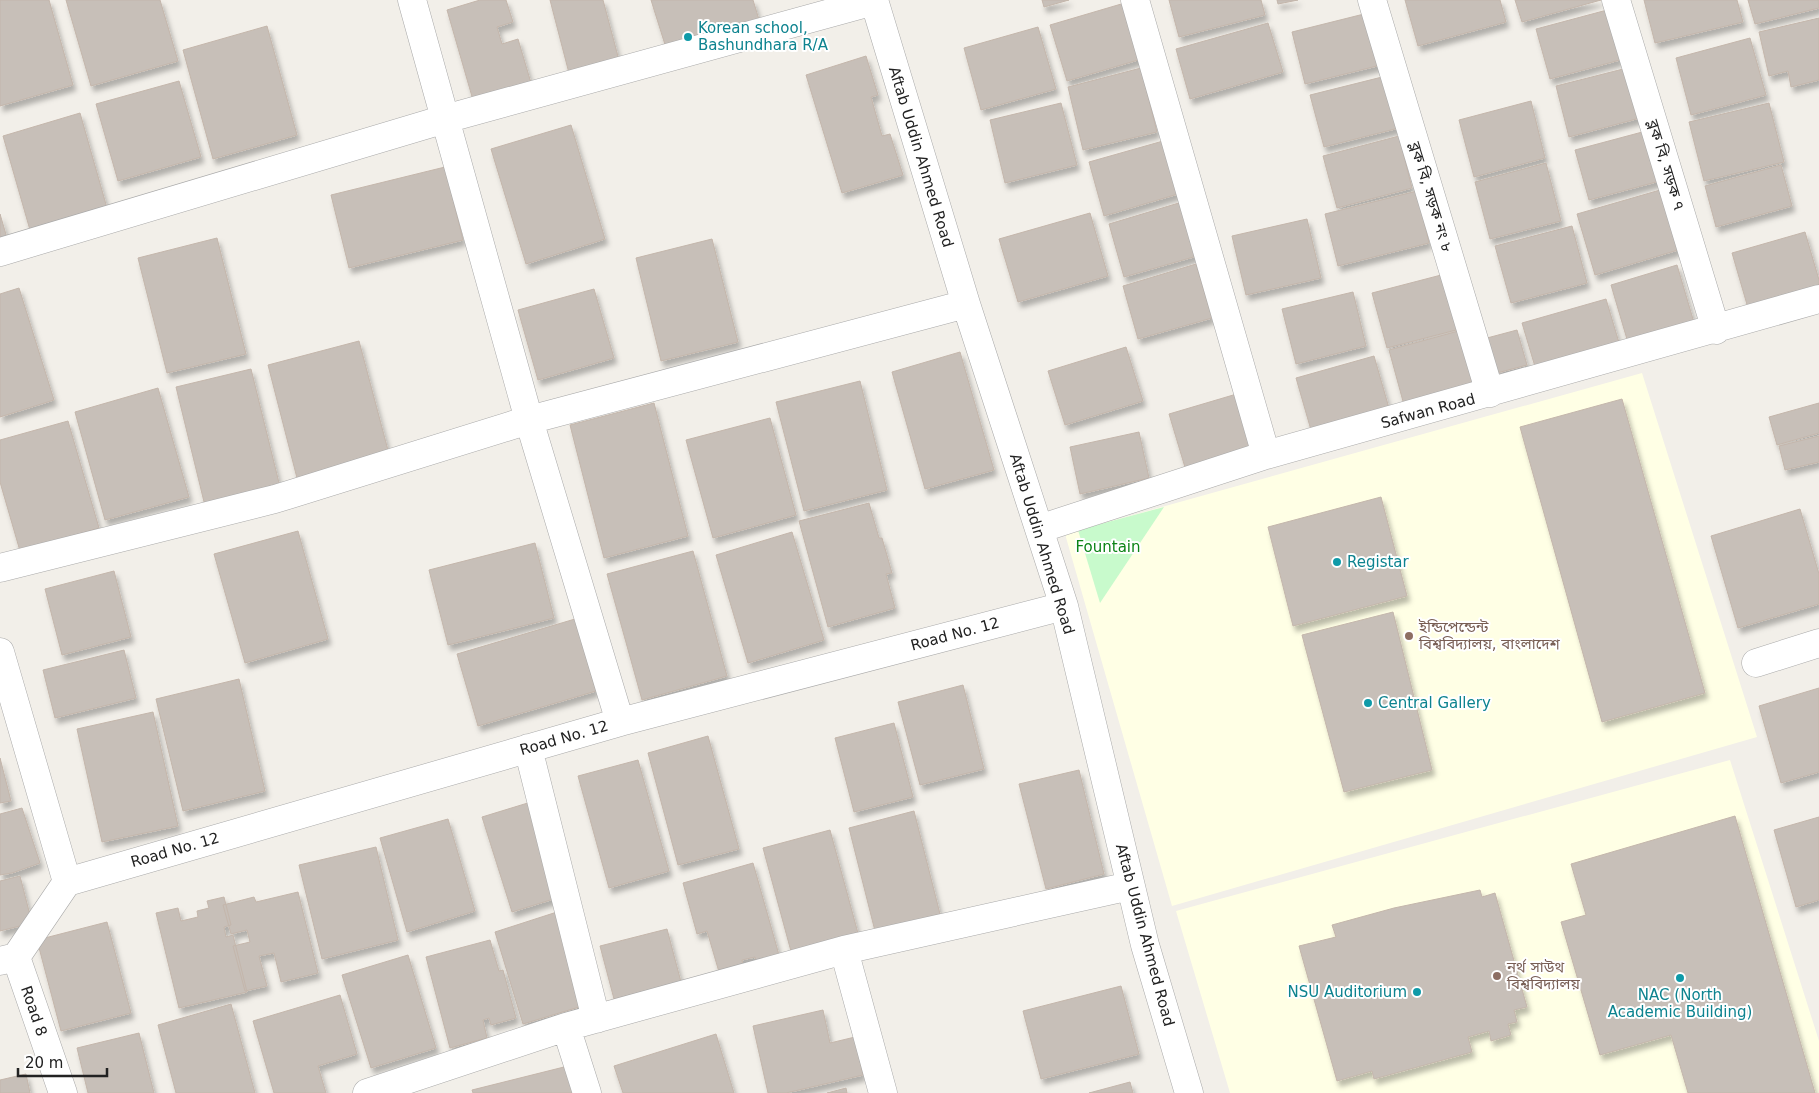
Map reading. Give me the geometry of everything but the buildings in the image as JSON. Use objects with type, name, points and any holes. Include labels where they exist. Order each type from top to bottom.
[{"type":"street","points":[[412,0],[529,420],[620,722]]},
{"type":"street","points":[[0,252],[445,119],[874,0]]},
{"type":"street","name":"Aftab Uddin Ahmed Road","points":[[874,0],[966,304],[1064,606],[1144,945],[1189,1093]]},
{"type":"street","points":[[1135,0],[1266,455]]},
{"type":"street","name":"ব্লক বি, সড়ক নং ৮","points":[[1372,0],[1490,393]]},
{"type":"street","name":"ব্লক বি, সড়ক ৭","points":[[1616,0],[1716,330]]},
{"type":"street","name":"Safwan Road","points":[[1039,529],[1266,455],[1716,330],[1819,299]]},
{"type":"street","points":[[0,568],[275,499],[529,420],[966,304]]},
{"type":"street","name":"Road No. 12","points":[[67,882],[620,722],[1064,606]]},
{"type":"street","points":[[1756,663],[1819,644]]},
{"type":"street","points":[[0,652],[67,882],[8,959]]},
{"type":"street","points":[[528,748],[596,1019]]},
{"type":"street","points":[[367,1093],[566,1027],[844,950],[1130,886]]},
{"type":"street","points":[[844,950],[883,1093]]},
{"type":"street","name":"Road 8","points":[[8,959],[63,1093]]},
{"type":"street","points":[[566,1027],[586,1093]]},
{"type":"shaded area","name":"ইন্ডিপেন্ডেন্ট বিশ্ববিদ্যালয়, বাংলাদেশ","points":[[1642,373],[1757,737],[1172,906],[1065,534]]},
{"type":"shaded area","name":"নর্থ সাউথ বিশ্ববিদ্যালয়","points":[[1730,760],[1819,1041],[1819,1093],[1230,1093],[1176,911]]},
{"type":"green space","name":"Fountain","points":[[1164,507],[1100,603],[1078,530]]},
{"type":"place","name":"Korean school, Bashundhara R/A","points":[[688,37]]},
{"type":"place","name":"Registar","points":[[1337,562]]},
{"type":"place","name":"ইন্ডিপেন্ডেন্ট বিশ্ববিদ্যালয়, বাংলাদেশ","points":[[1409,636]]},
{"type":"place","name":"Central Gallery","points":[[1368,703]]},
{"type":"place","name":"নর্থ সাউথ বিশ্ববিদ্যালয়","points":[[1497,976]]},
{"type":"place","name":"NAC (North Academic Building)","points":[[1680,978]]},
{"type":"place","name":"NSU Auditorium","points":[[1417,992]]}]
